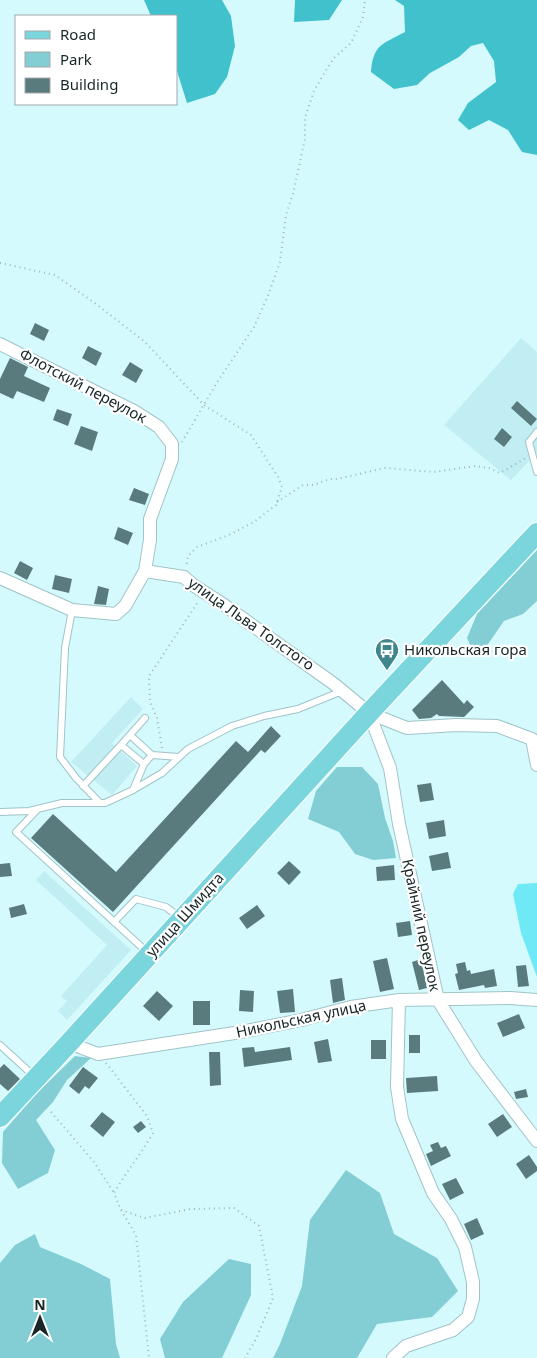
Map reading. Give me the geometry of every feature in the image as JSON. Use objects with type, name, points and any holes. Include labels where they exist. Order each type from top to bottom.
[{"type":"main road","name":"улица Шмидта","points":[[0,1116],[69,1043],[368,713],[537,533]]},
{"type":"street","name":"Флотский переулок","points":[[0,344],[118,403],[159,427],[172,444],[172,459]]},
{"type":"street","points":[[0,578],[72,610],[116,614],[125,606],[145,571],[150,540],[150,519],[172,459]]},
{"type":"street","name":"улица Льва Толстого","points":[[145,571],[184,577],[343,691],[368,713]]},
{"type":"street","points":[[368,713],[408,728],[456,725],[497,726],[535,736],[537,765]]},
{"type":"street","name":"Крайний переулок","points":[[368,713],[390,768],[399,824],[438,1000],[476,1062],[537,1141]]},
{"type":"street","name":"Никольская улица","points":[[69,1043],[98,1054],[241,1032],[301,1020],[351,1007],[399,1000],[510,998],[537,1000]]},
{"type":"street","points":[[393,1358],[406,1346],[453,1330],[468,1318],[473,1282],[465,1247],[451,1219],[433,1194],[402,1119],[397,1087],[399,1000]]},
{"type":"lane","points":[[537,432],[529,442],[537,472]]},
{"type":"lane","points":[[72,610],[65,648],[60,757],[83,786],[100,803]]},
{"type":"lane","points":[[0,812],[29,811],[62,803],[105,803],[134,790],[162,773],[188,749],[232,726],[264,716],[298,709],[343,691]]},
{"type":"lane","points":[[83,786],[145,718]]},
{"type":"lane","points":[[130,736],[152,755],[179,757]]},
{"type":"lane","points":[[121,745],[144,764]]},
{"type":"lane","points":[[134,790],[144,764],[152,755]]},
{"type":"lane","points":[[38,809],[16,832],[149,954]]},
{"type":"lane","points":[[114,922],[136,900],[166,907],[182,919]]},
{"type":"lane","points":[[0,1045],[36,1078]]},
{"type":"path","points":[[172,459],[254,327],[269,293],[280,262],[286,215],[293,194],[305,138],[305,118],[314,91],[325,72],[334,58],[351,44],[363,17],[365,0]]},
{"type":"path","points":[[0,263],[55,275],[144,342],[204,405],[251,435],[278,477],[282,488],[277,502]]},
{"type":"path","points":[[184,577],[188,556],[197,547],[229,535],[254,522],[277,502],[303,485],[314,485],[329,479],[337,479],[385,468],[434,472],[476,466],[489,468],[500,473],[532,454]]},
{"type":"path","points":[[162,756],[157,718],[150,702],[148,676],[191,614],[199,600],[201,590]]},
{"type":"path","points":[[98,1054],[147,1116],[153,1133],[125,1173],[114,1193]]},
{"type":"path","points":[[52,1112],[94,1162],[114,1193],[121,1210],[136,1235],[150,1358]]},
{"type":"path","points":[[121,1210],[145,1218],[190,1209],[234,1208],[259,1226],[273,1298],[257,1337],[245,1358]]},
{"type":"shaded area","points":[[144,0],[222,0],[231,16],[235,46],[227,77],[215,94],[187,103],[178,74],[178,15],[151,15]]},
{"type":"shaded area","points":[[295,0],[342,0],[329,20],[294,22]]},
{"type":"shaded area","points":[[395,0],[537,0],[537,155],[522,152],[508,130],[489,120],[469,130],[458,120],[468,103],[496,82],[494,61],[483,43],[471,46],[459,57],[430,73],[417,85],[394,89],[371,72],[374,56],[380,46],[405,32],[404,6]]},
{"type":"shaded area","points":[[521,338],[537,352],[537,453],[511,480],[444,425]]},
{"type":"shaded area","points":[[131,697],[143,709],[112,743],[137,766],[112,795],[71,762]]},
{"type":"shaded area","points":[[44,871],[131,950],[67,1020],[58,1011],[67,1001],[61,996],[107,945],[36,880]]},
{"type":"shaded area","points":[[537,883],[537,977],[521,933],[513,894],[518,884]]},
{"type":"green space","points":[[537,550],[537,601],[523,614],[504,621],[486,647],[472,649],[467,638],[477,614]]},
{"type":"green space","points":[[337,767],[362,767],[378,784],[396,858],[373,860],[355,854],[339,832],[308,819],[316,791]]},
{"type":"green space","points":[[75,1056],[91,1058],[67,1080],[53,1102],[36,1120],[55,1150],[48,1173],[18,1189],[2,1163],[3,1132],[37,1093]]},
{"type":"green space","points":[[346,1170],[380,1193],[394,1234],[437,1258],[458,1291],[432,1317],[377,1324],[357,1358],[273,1358],[302,1286],[310,1220]]},
{"type":"green space","points":[[35,1234],[40,1247],[81,1264],[110,1279],[116,1344],[120,1358],[0,1358],[0,1263],[15,1245]]},
{"type":"green space","points":[[229,1259],[251,1264],[251,1295],[222,1358],[165,1358],[160,1339],[183,1302]]},
{"type":"building","points":[[35,323],[49,330],[44,341],[30,334]]},
{"type":"building","points":[[88,346],[102,353],[96,366],[82,358]]},
{"type":"building","points":[[10,358],[28,367],[24,376],[50,388],[44,402],[17,391],[13,399],[0,393],[0,379]]},
{"type":"building","points":[[130,362],[143,370],[136,383],[122,375]]},
{"type":"building","points":[[517,401],[537,419],[531,426],[511,408]]},
{"type":"building","points":[[57,409],[72,414],[68,426],[53,420]]},
{"type":"building","points":[[81,426],[98,432],[92,451],[74,444]]},
{"type":"building","points":[[502,428],[512,437],[504,447],[494,439]]},
{"type":"building","points":[[134,488],[149,494],[145,505],[129,500]]},
{"type":"building","points":[[118,527],[133,533],[128,545],[114,539]]},
{"type":"building","points":[[20,561],[33,568],[27,580],[14,573]]},
{"type":"building","points":[[55,575],[72,579],[69,593],[52,589]]},
{"type":"building","points":[[98,586],[109,589],[106,605],[94,604]]},
{"type":"building","points":[[442,680],[464,704],[467,700],[474,707],[464,717],[439,716],[437,714],[431,718],[419,719],[412,710]]},
{"type":"building","points":[[271,726],[281,736],[265,753],[261,750],[113,912],[31,838],[53,814],[116,872],[236,741],[248,752]]},
{"type":"building","points":[[431,783],[434,800],[420,802],[417,785]]},
{"type":"building","points":[[444,820],[446,836],[429,839],[426,823]]},
{"type":"building","points":[[448,852],[451,868],[432,871],[429,856]]},
{"type":"building","points":[[289,861],[301,872],[289,885],[277,873]]},
{"type":"building","points":[[10,863],[12,876],[0,877],[0,864]]},
{"type":"building","points":[[394,865],[395,880],[377,881],[376,867]]},
{"type":"building","points":[[24,904],[27,914],[11,918],[9,908]]},
{"type":"building","points":[[257,905],[265,916],[247,929],[239,918]]},
{"type":"building","points":[[410,921],[412,935],[398,937],[396,923]]},
{"type":"building","points":[[387,958],[394,989],[380,992],[373,961]]},
{"type":"building","points":[[421,959],[427,988],[419,990],[412,962]]},
{"type":"building","points":[[465,962],[467,971],[470,970],[471,974],[494,969],[497,986],[485,988],[484,985],[459,990],[455,974],[458,973],[456,964]]},
{"type":"building","points":[[526,965],[529,986],[518,987],[516,966]]},
{"type":"building","points":[[342,978],[345,1000],[333,1003],[330,980]]},
{"type":"building","points":[[293,989],[295,1012],[280,1013],[277,991]]},
{"type":"building","points":[[240,990],[254,991],[253,1012],[239,1011]]},
{"type":"building","points":[[157,991],[173,1006],[159,1021],[143,1006]]},
{"type":"building","points":[[193,1001],[210,1001],[210,1025],[193,1025]]},
{"type":"building","points":[[519,1014],[525,1028],[503,1037],[497,1023]]},
{"type":"building","points":[[409,1035],[420,1035],[420,1053],[409,1053]]},
{"type":"building","points":[[328,1039],[332,1061],[318,1063],[314,1042]]},
{"type":"building","points":[[371,1040],[386,1040],[386,1059],[371,1059]]},
{"type":"building","points":[[254,1047],[255,1052],[290,1047],[292,1060],[244,1067],[242,1048]]},
{"type":"building","points":[[209,1052],[220,1052],[221,1085],[210,1086]]},
{"type":"building","points":[[4,1064],[20,1079],[8,1091],[0,1084],[0,1068]]},
{"type":"building","points":[[83,1067],[98,1078],[89,1089],[85,1086],[79,1094],[69,1086]]},
{"type":"building","points":[[437,1076],[438,1091],[407,1093],[406,1078]]},
{"type":"building","points":[[526,1089],[528,1097],[516,1099],[514,1092]]},
{"type":"building","points":[[102,1112],[115,1122],[103,1137],[90,1126]]},
{"type":"building","points":[[503,1114],[512,1127],[497,1137],[488,1124]]},
{"type":"building","points":[[141,1121],[146,1127],[138,1133],[133,1127]]},
{"type":"building","points":[[438,1142],[441,1148],[446,1146],[451,1156],[431,1166],[426,1154],[433,1151],[430,1145]]},
{"type":"building","points":[[529,1155],[537,1167],[537,1171],[526,1179],[516,1164]]},
{"type":"building","points":[[456,1178],[464,1193],[450,1200],[442,1184]]},
{"type":"building","points":[[477,1218],[484,1234],[471,1240],[464,1224]]},
{"type":"place","name":"Никольская гора","points":[[387,671]]}]
